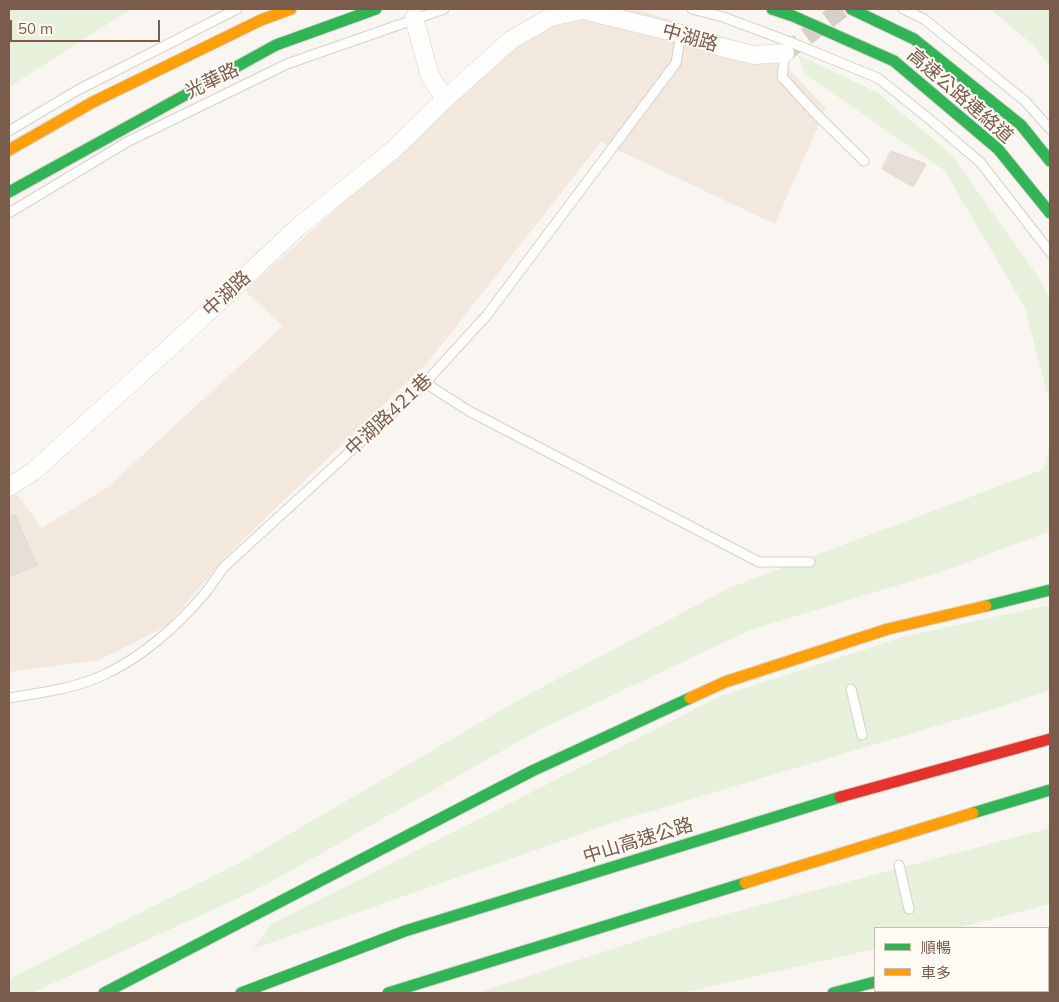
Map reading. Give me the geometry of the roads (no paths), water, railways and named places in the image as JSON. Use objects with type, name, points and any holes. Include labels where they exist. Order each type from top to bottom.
[{"type":"main road","name":"光華路","points":[[9,150],[93,102],[261,20],[291,9]]},
{"type":"main road","name":"光華路","points":[[9,192],[276,45],[376,9]]},
{"type":"main road","name":"高速公路連絡道","points":[[772,9],[793,16],[894,61],[998,149],[1050,213]]},
{"type":"main road","name":"高速公路連絡道","points":[[851,9],[914,39],[1021,125],[1050,161]]},
{"type":"main road","points":[[104,993],[532,771],[724,682],[888,629],[1033,594],[1050,588]]},
{"type":"main road","name":"中山高速公路","points":[[240,993],[405,931],[871,788],[1050,739]]},
{"type":"main road","points":[[388,993],[1050,790]]},
{"type":"main road","points":[[833,993],[874,982]]},
{"type":"street","name":"中湖路","points":[[9,486],[34,471],[191,328],[297,228],[393,150],[511,40],[551,17],[583,10],[682,34],[721,47],[754,55],[785,52]]},
{"type":"street","points":[[414,18],[430,76],[445,100]]},
{"type":"lane","points":[[9,131],[76,91],[237,9]]},
{"type":"lane","name":"光華路","points":[[9,213],[126,142],[278,68],[414,18],[444,9]]},
{"type":"lane","points":[[692,9],[723,17],[878,78],[980,162],[1050,252]]},
{"type":"lane","points":[[903,9],[924,19],[1026,101],[1050,130]]},
{"type":"lane","name":"中湖路421巷","points":[[9,698],[76,685],[99,677],[139,655],[180,619],[206,592],[224,567],[425,384],[487,315],[676,63],[682,34]]},
{"type":"lane","points":[[785,52],[782,77],[813,111],[864,161]]},
{"type":"lane","points":[[425,384],[469,411],[758,562],[810,562]]},
{"type":"lane","points":[[851,689],[862,735]]},
{"type":"lane","points":[[899,865],[909,909]]},
{"type":"tunnel","points":[[785,53],[842,9]]}]
